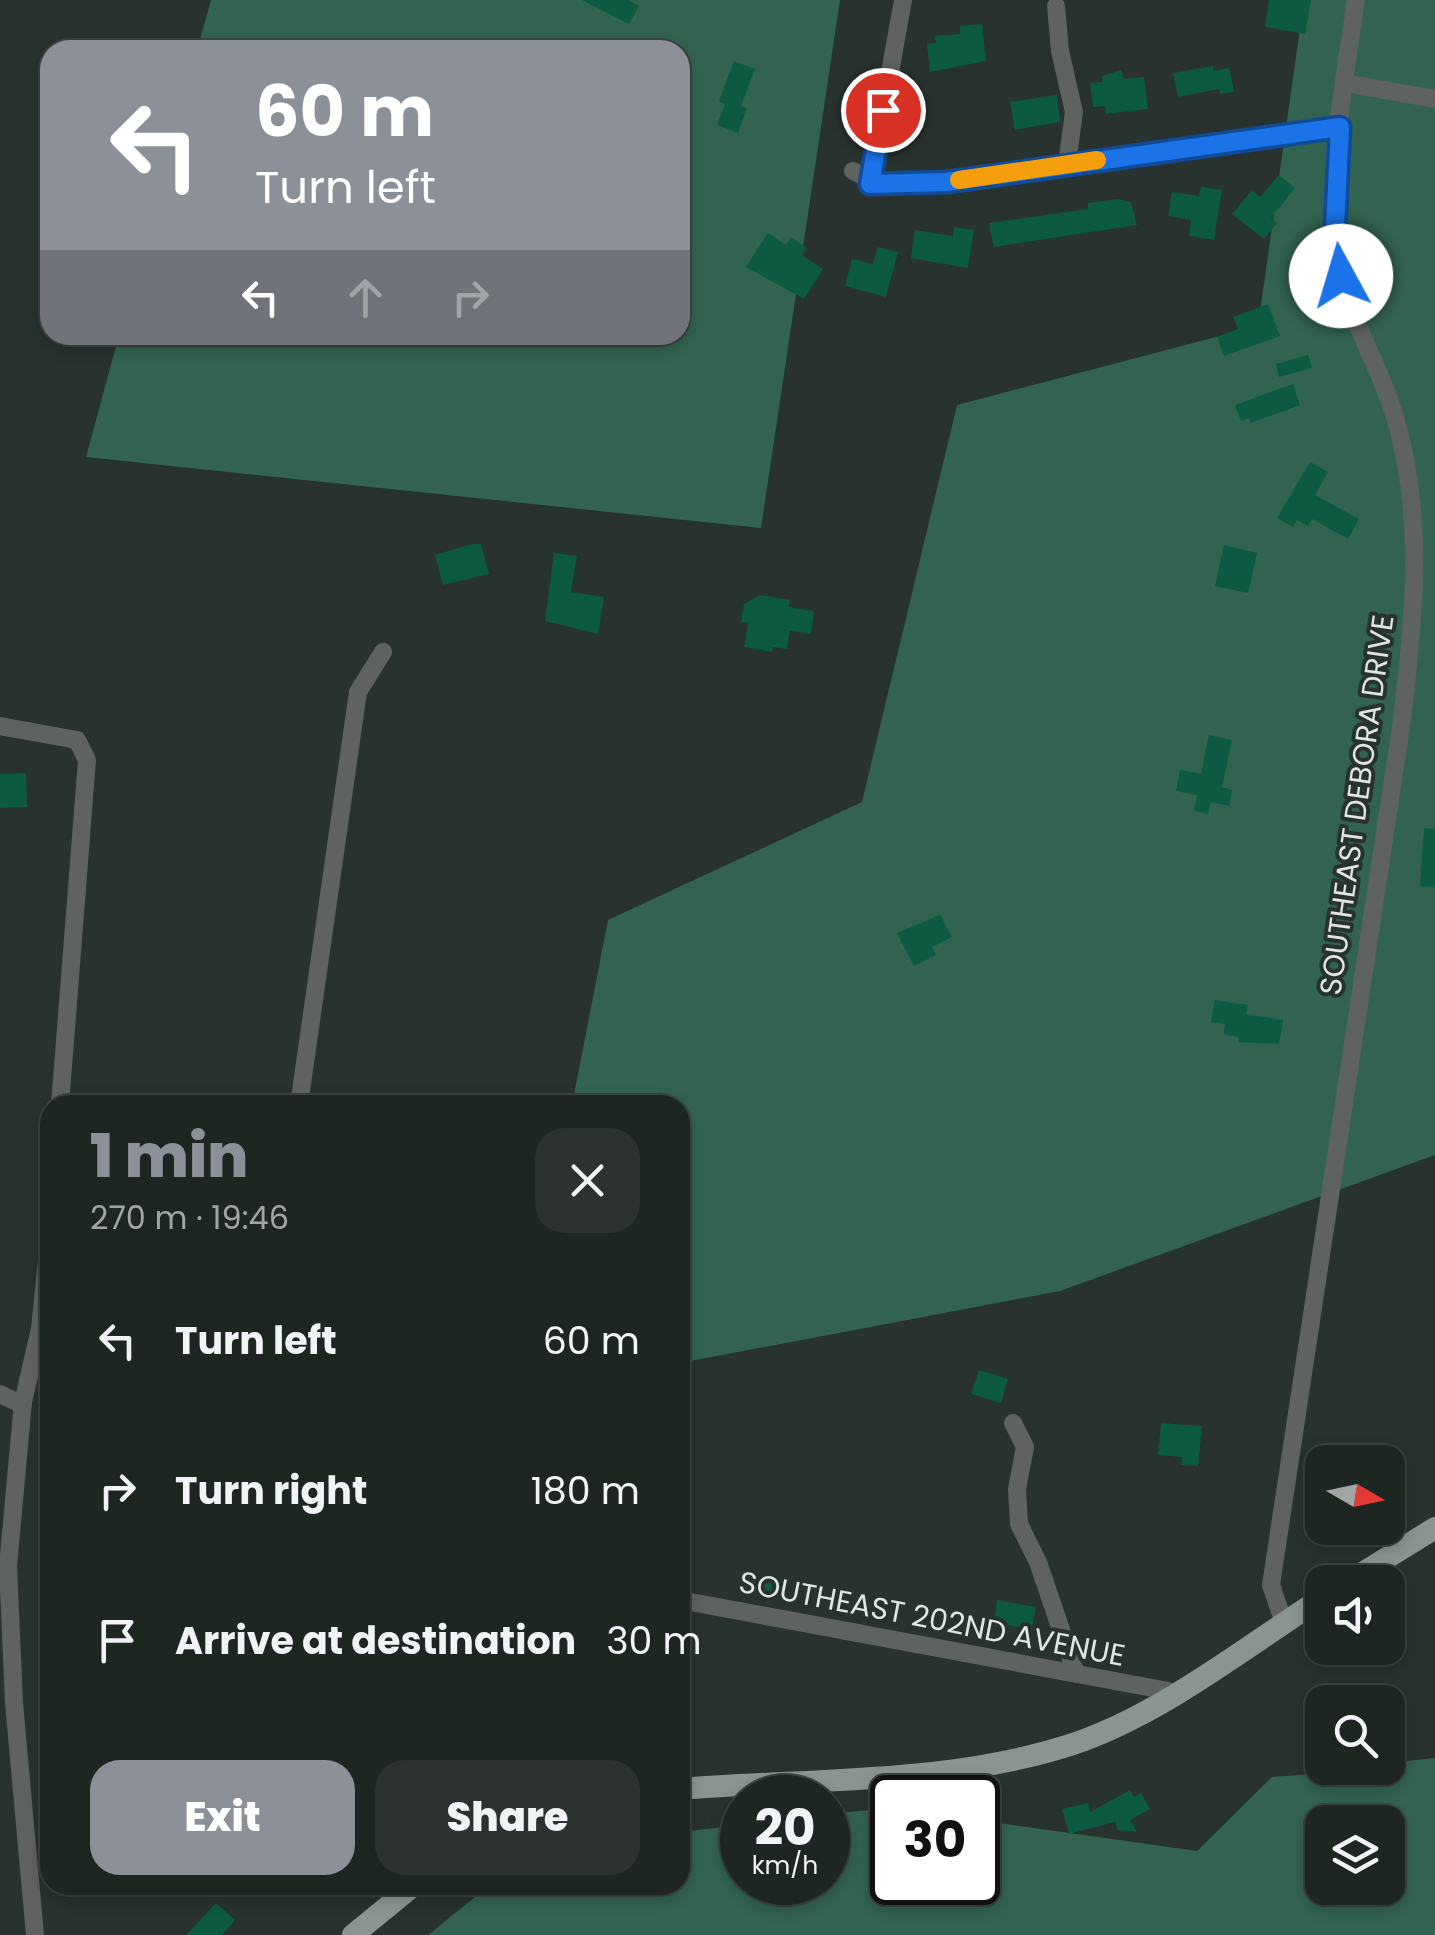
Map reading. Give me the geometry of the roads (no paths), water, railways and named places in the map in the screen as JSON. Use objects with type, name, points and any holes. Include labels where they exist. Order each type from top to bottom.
[{"type":"main road","points":[[1375,1565],[1435,1528]]},
{"type":"main road","points":[[690,1787],[1004,1763],[1075,1743],[1174,1692],[1305,1609]]},
{"type":"main road","points":[[353,1935],[402,1895]]},
{"type":"street","points":[[870,184],[903,0]]},
{"type":"street","name":"SOUTHEAST DEBORA DRIVE","points":[[1284,1623],[1271,1585],[1402,727],[1416,547],[1406,456],[1394,410],[1341,276],[1335,228],[1344,83],[1356,0]]},
{"type":"street","points":[[1056,6],[1060,51],[1074,112],[1067,164]]},
{"type":"street","points":[[1344,83],[1435,99]]},
{"type":"street","points":[[870,184],[947,182],[1340,127]]},
{"type":"street","points":[[853,171],[868,178],[870,184]]},
{"type":"street","points":[[300,1095],[358,692],[383,652]]},
{"type":"street","points":[[0,726],[77,740],[87,760],[61,1095]]},
{"type":"street","points":[[35,1935],[8,1627],[9,1521],[23,1405],[40,1329]]},
{"type":"street","points":[[0,1394],[23,1405]]},
{"type":"street","points":[[1013,1423],[1025,1447],[1017,1489],[1020,1524],[1038,1562],[1076,1674]]},
{"type":"street","name":"SOUTHEAST 202ND AVENUE","points":[[690,1602],[1174,1692]]}]
